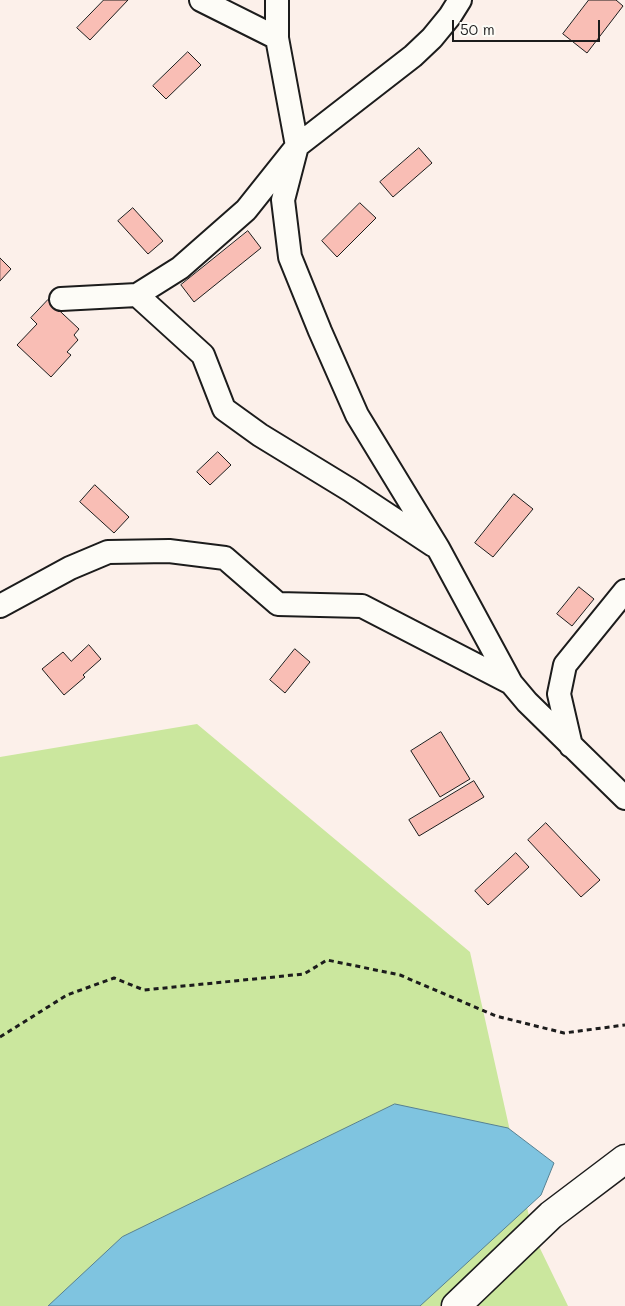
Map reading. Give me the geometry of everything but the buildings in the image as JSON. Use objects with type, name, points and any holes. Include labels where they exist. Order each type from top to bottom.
[{"type":"street","points":[[201,0],[277,38]]},
{"type":"street","points":[[276,0],[277,38],[297,146],[283,200],[290,257],[320,331],[357,415],[438,548],[511,683],[527,702],[625,798]]},
{"type":"street","points":[[61,299],[137,295],[180,268],[246,210],[297,146],[413,56],[432,38],[460,0]]},
{"type":"street","points":[[137,295],[203,355],[224,409],[260,435],[350,490],[438,548]]},
{"type":"street","points":[[0,606],[70,568],[108,552],[168,550],[225,558],[278,604],[362,606],[511,683]]},
{"type":"street","points":[[571,746],[560,694],[565,665],[625,591]]},
{"type":"street","points":[[456,1306],[551,1214],[625,1159]]},
{"type":"path","points":[[0,1037],[67,995],[114,978],[144,990],[304,974],[327,960],[400,975],[496,1016],[564,1033],[625,1024]]},
{"type":"green space","points":[[197,724],[470,952],[533,1234],[568,1306],[0,1306],[0,757]]},
{"type":"water","points":[[395,1104],[508,1128],[554,1163],[541,1195],[420,1306],[48,1306],[122,1237]]}]
